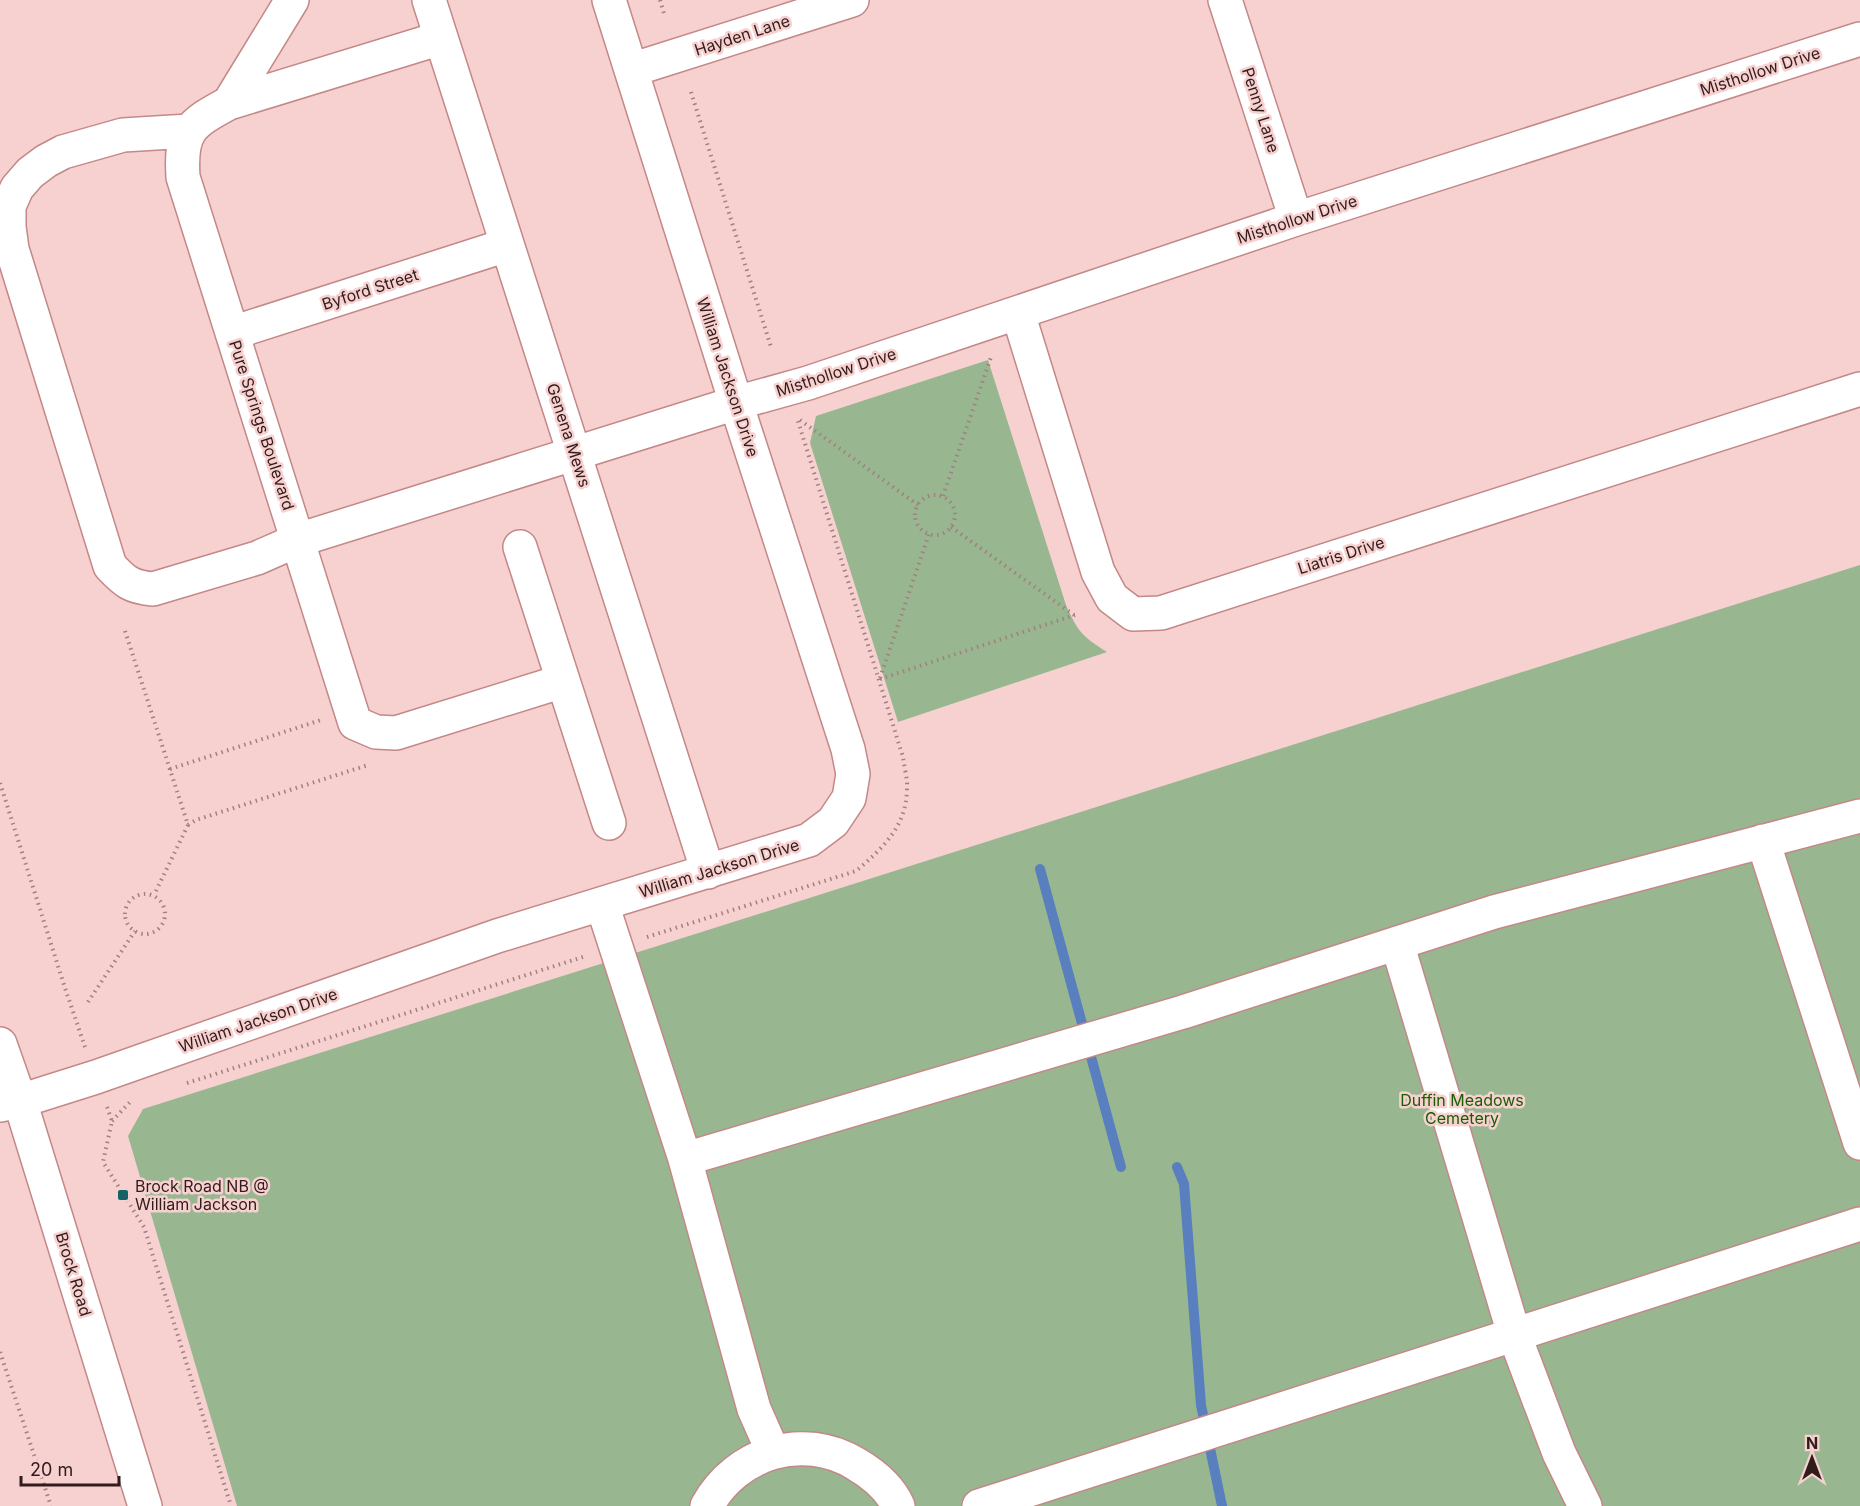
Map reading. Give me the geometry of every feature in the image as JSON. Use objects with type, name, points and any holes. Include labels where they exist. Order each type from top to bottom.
[{"type":"street","points":[[229,103],[292,0]]},
{"type":"street","name":"Genena Mews","points":[[429,0],[708,872]]},
{"type":"street","name":"William Jackson Drive","points":[[10,1103],[96,1077],[497,936],[809,840],[833,822],[849,798],[854,774],[839,718],[736,403],[609,0]]},
{"type":"street","name":"Hayden Lane","points":[[631,70],[852,0]]},
{"type":"street","name":"Penny Lane","points":[[1226,0],[1296,219]]},
{"type":"street","points":[[441,38],[229,103],[204,116],[189,131],[123,135],[63,152],[30,173],[17,188],[9,206],[12,249],[110,566],[123,580],[137,588],[153,589],[257,558],[298,540],[736,403]]},
{"type":"street","name":"Misthollow Drive","points":[[736,403],[808,383],[1296,219],[1860,39]]},
{"type":"street","name":"Pure Springs Boulevard","points":[[189,131],[181,153],[183,177],[355,723],[376,732],[396,733],[563,681]]},
{"type":"street","name":"Byford Street","points":[[232,333],[507,245]]},
{"type":"street","name":"Liatris Drive","points":[[1018,313],[1098,572],[1112,598],[1133,614],[1161,613],[1860,389]]},
{"type":"street","points":[[520,547],[609,823]]},
{"type":"street","points":[[685,1159],[1183,1012],[1494,912],[1860,816]]},
{"type":"street","points":[[1763,841],[1860,1143]]},
{"type":"street","points":[[602,904],[685,1159],[754,1409],[773,1452]]},
{"type":"street","points":[[1397,943],[1514,1334],[1559,1453],[1585,1506]]},
{"type":"street","name":"Brock Road","points":[[0,1044],[10,1103],[145,1506]]},
{"type":"street","points":[[979,1506],[1860,1224]]},
{"type":"street","points":[[706,1506],[715,1490],[741,1466],[773,1452],[808,1448],[841,1455],[871,1472],[894,1498],[897,1506]]},
{"type":"path","points":[[660,0],[665,17]]},
{"type":"path","points":[[691,92],[771,347]]},
{"type":"path","points":[[943,496],[991,357]]},
{"type":"path","points":[[796,417],[918,505]]},
{"type":"path","points":[[943,496],[948,499],[954,510],[954,522],[941,534],[929,534],[919,527],[917,522],[915,516],[918,505],[926,497],[943,496]]},
{"type":"path","points":[[929,534],[880,679],[1075,615],[951,527]]},
{"type":"path","points":[[125,631],[189,825]]},
{"type":"path","points":[[170,769],[323,720]]},
{"type":"path","points":[[154,895],[189,825],[196,820],[368,765]]},
{"type":"path","points":[[0,783],[74,1013]]},
{"type":"path","points":[[139,894],[154,895],[163,904],[165,917],[159,929],[147,934],[135,931],[125,919],[127,904],[139,894]]},
{"type":"path","points":[[88,1002],[135,931]]},
{"type":"path","points":[[103,1162],[144,1227],[231,1506]]},
{"type":"path","points":[[0,1352],[51,1506]]},
{"type":"green space","points":[[988,360],[1066,605],[1082,633],[1107,652],[898,722],[810,443],[816,416]]},
{"type":"green space","name":"Duffin Meadows Cemetery","points":[[1860,565],[1860,1506],[237,1506],[128,1136],[143,1109]]},
{"type":"waterway","points":[[1040,869],[1121,1167]]},
{"type":"waterway","points":[[1177,1167],[1184,1184],[1201,1405],[1222,1506]]},
{"type":"place","name":"Brock Road NB @ William Jackson","points":[[123,1195]]}]
